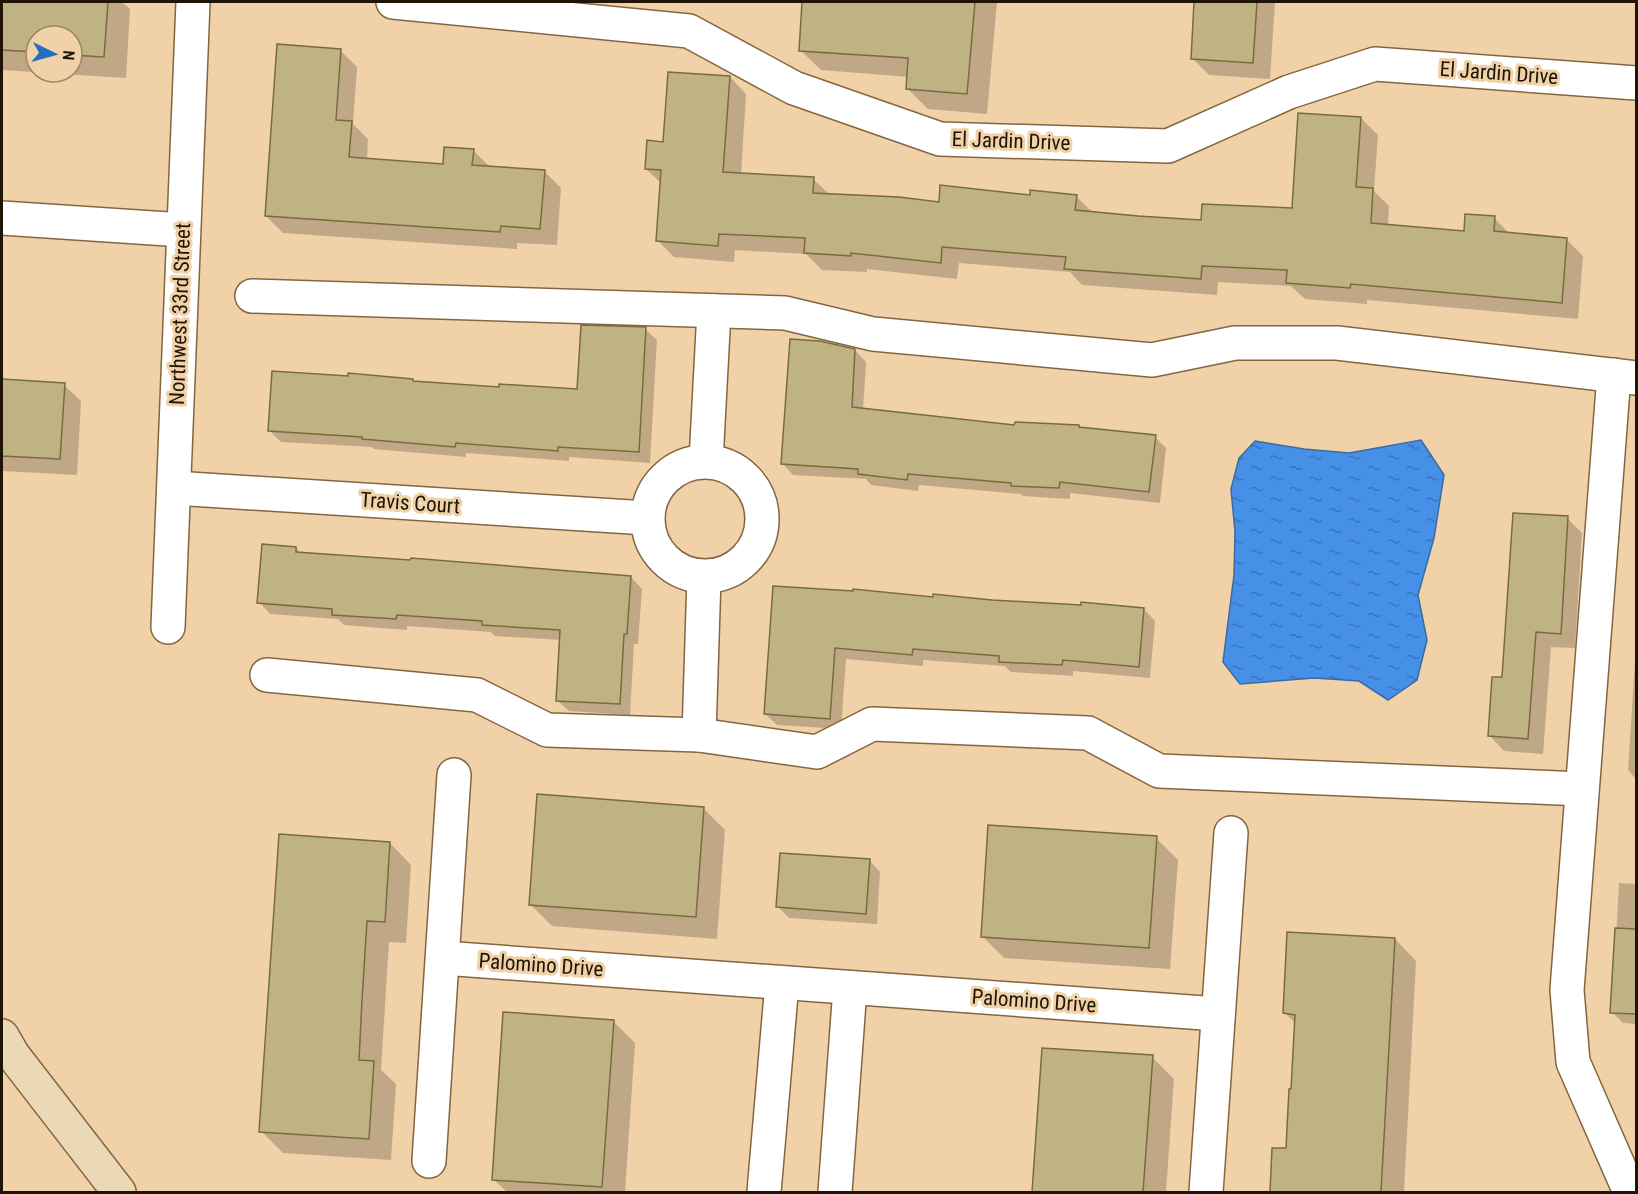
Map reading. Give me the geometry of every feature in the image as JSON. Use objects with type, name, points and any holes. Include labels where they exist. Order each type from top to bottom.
[{"type":"main road","points":[[2,1036],[13,1055],[118,1192]]},
{"type":"street","name":"Northwest 33rd Street","points":[[168,627],[193,2]]},
{"type":"street","name":"El Jardin Drive","points":[[393,2],[689,31],[794,88],[940,139],[1168,146],[1289,92],[1375,64],[1636,83]]},
{"type":"street","points":[[2,218],[183,230]]},
{"type":"street","points":[[252,296],[785,313],[873,334],[1152,360],[1236,343],[1337,343],[1625,376],[1582,789],[1567,990],[1573,1062],[1630,1192]]},
{"type":"street","points":[[706,461],[714,310]]},
{"type":"street","points":[[706,461],[728,466],[746,479],[758,498],[762,520],[758,542],[745,561],[726,573],[704,577],[682,572],[663,559],[651,540],[647,518],[652,496],[665,478],[683,465],[706,461]]},
{"type":"street","name":"Travis Court","points":[[174,488],[647,518]]},
{"type":"street","points":[[699,735],[704,577]]},
{"type":"street","points":[[267,675],[477,695],[547,730],[699,735],[817,752],[872,724],[1088,734],[1159,771],[1582,789]]},
{"type":"street","points":[[429,1161],[454,776]]},
{"type":"street","points":[[1206,1192],[1231,833]]},
{"type":"street","name":"Palomino Drive","points":[[443,958],[1218,1014]]},
{"type":"street","points":[[764,1192],[782,983]]},
{"type":"street","points":[[835,1192],[850,988]]},
{"type":"water","points":[[1421,440],[1444,475],[1434,538],[1418,595],[1427,640],[1417,680],[1388,700],[1359,681],[1314,678],[1240,684],[1223,662],[1234,575],[1235,532],[1231,489],[1239,458],[1255,441],[1349,453]]},
{"type":"building","points":[[2,2],[108,2],[104,57],[84,56],[84,24],[24,24],[24,51],[2,50]]},
{"type":"building","points":[[802,2],[975,2],[967,94],[906,89],[908,58],[799,51]]},
{"type":"building","points":[[1194,2],[1257,2],[1253,63],[1191,59]]},
{"type":"building","points":[[277,44],[341,49],[336,120],[352,121],[349,157],[443,164],[444,147],[474,149],[472,165],[545,170],[540,229],[501,226],[500,232],[265,216]]},
{"type":"building","points":[[668,72],[730,76],[723,172],[814,177],[813,193],[899,197],[939,202],[940,185],[1030,195],[1030,190],[1077,195],[1075,210],[1138,216],[1201,220],[1202,204],[1292,208],[1298,113],[1361,117],[1356,187],[1373,188],[1371,223],[1464,231],[1465,214],[1495,216],[1494,231],[1567,238],[1562,303],[1351,284],[1350,288],[1286,283],[1287,270],[1202,266],[1201,279],[1064,269],[1066,257],[942,247],[941,263],[851,253],[851,256],[804,253],[805,238],[719,234],[718,246],[656,241],[661,170],[645,169],[647,140],[663,142]]},
{"type":"building","points":[[581,325],[646,327],[639,452],[558,447],[558,451],[456,443],[455,447],[362,439],[362,437],[268,431],[272,371],[348,376],[348,373],[413,379],[413,381],[499,387],[499,384],[577,389]]},
{"type":"building","points":[[790,339],[820,341],[855,349],[852,407],[1014,425],[1015,422],[1079,425],[1079,427],[1156,435],[1149,492],[1060,482],[1059,488],[1011,486],[1011,483],[908,474],[907,480],[858,474],[858,469],[781,464]]},
{"type":"building","points":[[2,379],[65,383],[60,459],[2,456]]},
{"type":"building","points":[[1513,513],[1568,516],[1561,634],[1536,632],[1528,739],[1488,736],[1492,677],[1502,677]]},
{"type":"building","points":[[262,544],[296,547],[296,552],[410,560],[411,558],[631,576],[627,634],[624,634],[620,704],[556,701],[560,630],[482,625],[482,621],[397,615],[396,619],[332,615],[332,609],[257,603]]},
{"type":"building","points":[[773,586],[853,591],[853,589],[933,597],[933,594],[1081,605],[1081,602],[1144,608],[1139,667],[1063,660],[1062,665],[999,662],[999,656],[913,649],[912,655],[835,648],[830,719],[764,714]]},
{"type":"building","points":[[537,794],[704,807],[696,917],[529,905]]},
{"type":"building","points":[[988,825],[1157,836],[1149,948],[981,937]]},
{"type":"building","points":[[279,834],[390,842],[385,922],[367,921],[359,1060],[374,1061],[369,1139],[259,1132]]},
{"type":"building","points":[[780,853],[870,859],[866,914],[776,907]]},
{"type":"building","points":[[1615,928],[1636,929],[1636,1014],[1610,1013]]},
{"type":"building","points":[[1287,932],[1395,938],[1381,1192],[1270,1192],[1272,1148],[1286,1148],[1289,1089],[1291,1089],[1295,1015],[1283,1013]]},
{"type":"building","points":[[503,1012],[614,1020],[602,1187],[492,1180]]},
{"type":"building","points":[[1042,1048],[1153,1055],[1143,1192],[1032,1192]]}]
